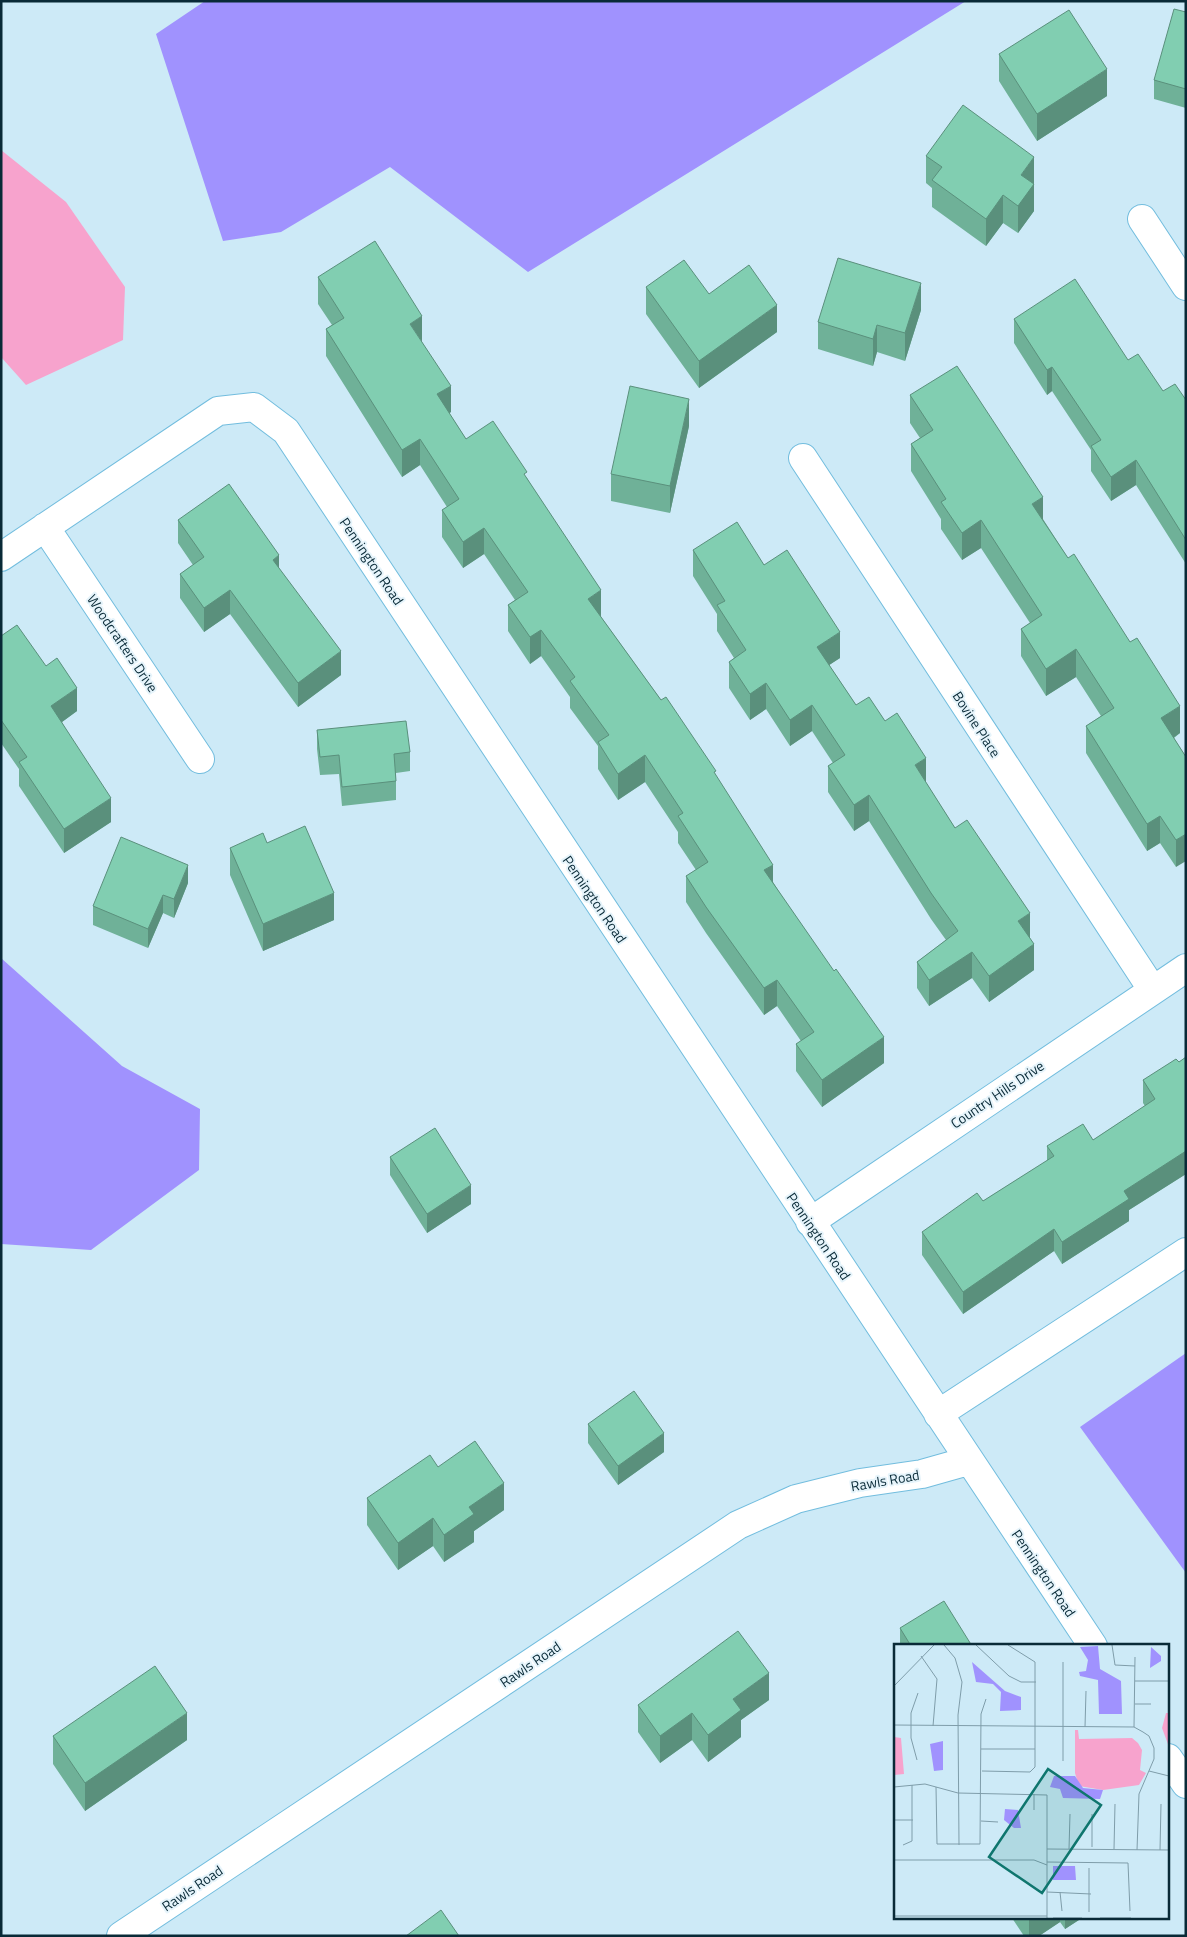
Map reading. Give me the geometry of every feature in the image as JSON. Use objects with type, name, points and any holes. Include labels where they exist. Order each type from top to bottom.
[{"type":"street","points":[[1142,219],[1186,286]]},
{"type":"street","name":"Pennington Road","points":[[1,557],[218,411],[254,407],[286,431],[968,1461],[1092,1644]]},
{"type":"street","name":"Bovine Place","points":[[803,458],[1152,989]]},
{"type":"street","name":"Woodcrafters Drive","points":[[46,527],[200,759]]},
{"type":"street","name":"Country Hills Drive","points":[[810,1222],[1152,989],[1186,968]]},
{"type":"street","points":[[938,1414],[1186,1252]]},
{"type":"street","name":"Rawls Road","points":[[121,1936],[738,1525],[796,1499],[860,1483],[922,1474],[968,1461]]},
{"type":"street","points":[[1170,1761],[1186,1784]]},
{"type":"shaded area","points":[[205,1],[966,1],[528,272],[390,167],[281,232],[223,241],[156,34]]},
{"type":"shaded area","points":[[1,150],[66,202],[125,287],[123,340],[26,385],[1,357]]},
{"type":"shaded area","points":[[1,958],[122,1066],[200,1109],[199,1170],[91,1250],[1,1244]]},
{"type":"shaded area","points":[[1186,1353],[1186,1573],[1080,1427]]},
{"type":"building","points":[[1174,9],[1186,12],[1186,89],[1154,80]]},
{"type":"building","points":[[1069,10],[1107,69],[1037,114],[999,54]]},
{"type":"building","points":[[963,105],[1034,157],[1021,175],[1034,184],[1018,206],[1003,195],[986,219],[932,180],[942,167],[926,156]]},
{"type":"building","points":[[375,241],[422,316],[410,324],[451,386],[437,394],[466,439],[493,421],[527,472],[524,474],[601,590],[588,599],[661,700],[666,697],[716,771],[714,772],[773,865],[764,870],[834,971],[836,969],[884,1037],[822,1080],[796,1044],[814,1032],[777,980],[764,988],[686,876],[708,862],[678,816],[683,813],[645,755],[618,774],[598,742],[609,735],[570,681],[575,677],[541,630],[530,637],[508,605],[528,592],[484,528],[463,542],[442,510],[459,499],[420,439],[402,450],[326,329],[344,318],[318,277]]},
{"type":"building","points":[[838,258],[921,283],[905,333],[877,325],[873,339],[818,322]]},
{"type":"building","points":[[684,260],[709,294],[749,265],[777,305],[699,361],[646,287]]},
{"type":"building","points":[[1075,279],[1128,360],[1138,354],[1163,391],[1175,384],[1186,400],[1186,540],[1136,460],[1111,477],[1091,446],[1101,440],[1052,367],[1047,370],[1014,319]]},
{"type":"building","points":[[957,366],[1043,497],[1032,504],[1068,558],[1074,554],[1130,642],[1137,638],[1180,706],[1161,718],[1186,757],[1186,834],[1176,840],[1160,816],[1147,824],[1086,726],[1114,708],[1076,649],[1046,669],[1021,629],[1042,615],[981,520],[962,533],[941,502],[946,499],[911,444],[933,430],[910,395]]},
{"type":"building","points":[[630,386],[689,399],[670,486],[611,474]]},
{"type":"building","points":[[229,484],[279,555],[273,560],[341,651],[298,683],[230,590],[204,608],[180,574],[204,557],[178,520]]},
{"type":"building","points":[[737,522],[764,565],[787,550],[840,632],[817,647],[856,705],[869,697],[885,721],[897,713],[926,758],[915,765],[955,828],[967,820],[1030,913],[1018,921],[1034,944],[989,976],[972,952],[929,980],[917,962],[958,931],[931,893],[869,795],[854,805],[828,766],[845,755],[812,705],[790,720],[766,683],[750,694],[729,662],[746,650],[717,605],[725,601],[693,550]]},
{"type":"building","points":[[17,625],[46,666],[57,658],[77,688],[51,706],[111,798],[64,829],[19,762],[27,757],[1,720],[1,636]]},
{"type":"building","points":[[406,721],[410,752],[394,754],[396,781],[342,787],[339,755],[320,757],[317,730]]},
{"type":"building","points":[[305,826],[334,893],[263,924],[230,848],[263,833],[267,843]]},
{"type":"building","points":[[121,837],[188,865],[174,899],[163,895],[148,929],[93,906]]},
{"type":"building","points":[[1186,1057],[1186,1151],[1124,1191],[1129,1199],[1062,1242],[1054,1229],[963,1292],[922,1232],[977,1193],[983,1201],[1054,1156],[1047,1146],[1083,1124],[1093,1140],[1155,1099],[1143,1080],[1176,1059],[1179,1062]]},
{"type":"building","points":[[435,1128],[471,1185],[427,1214],[390,1157]]},
{"type":"building","points":[[634,1391],[664,1433],[618,1466],[588,1424]]},
{"type":"building","points":[[475,1441],[504,1483],[469,1507],[474,1514],[444,1535],[433,1518],[398,1543],[367,1498],[430,1455],[438,1467]]},
{"type":"building","points":[[944,1601],[971,1644],[910,1644],[900,1628]]},
{"type":"building","points":[[738,1631],[769,1673],[733,1699],[741,1710],[708,1735],[692,1713],[660,1736],[638,1705]]},
{"type":"building","points":[[155,1666],[187,1713],[85,1783],[53,1736]]},
{"type":"building","points":[[441,1910],[459,1936],[406,1936]]}]
